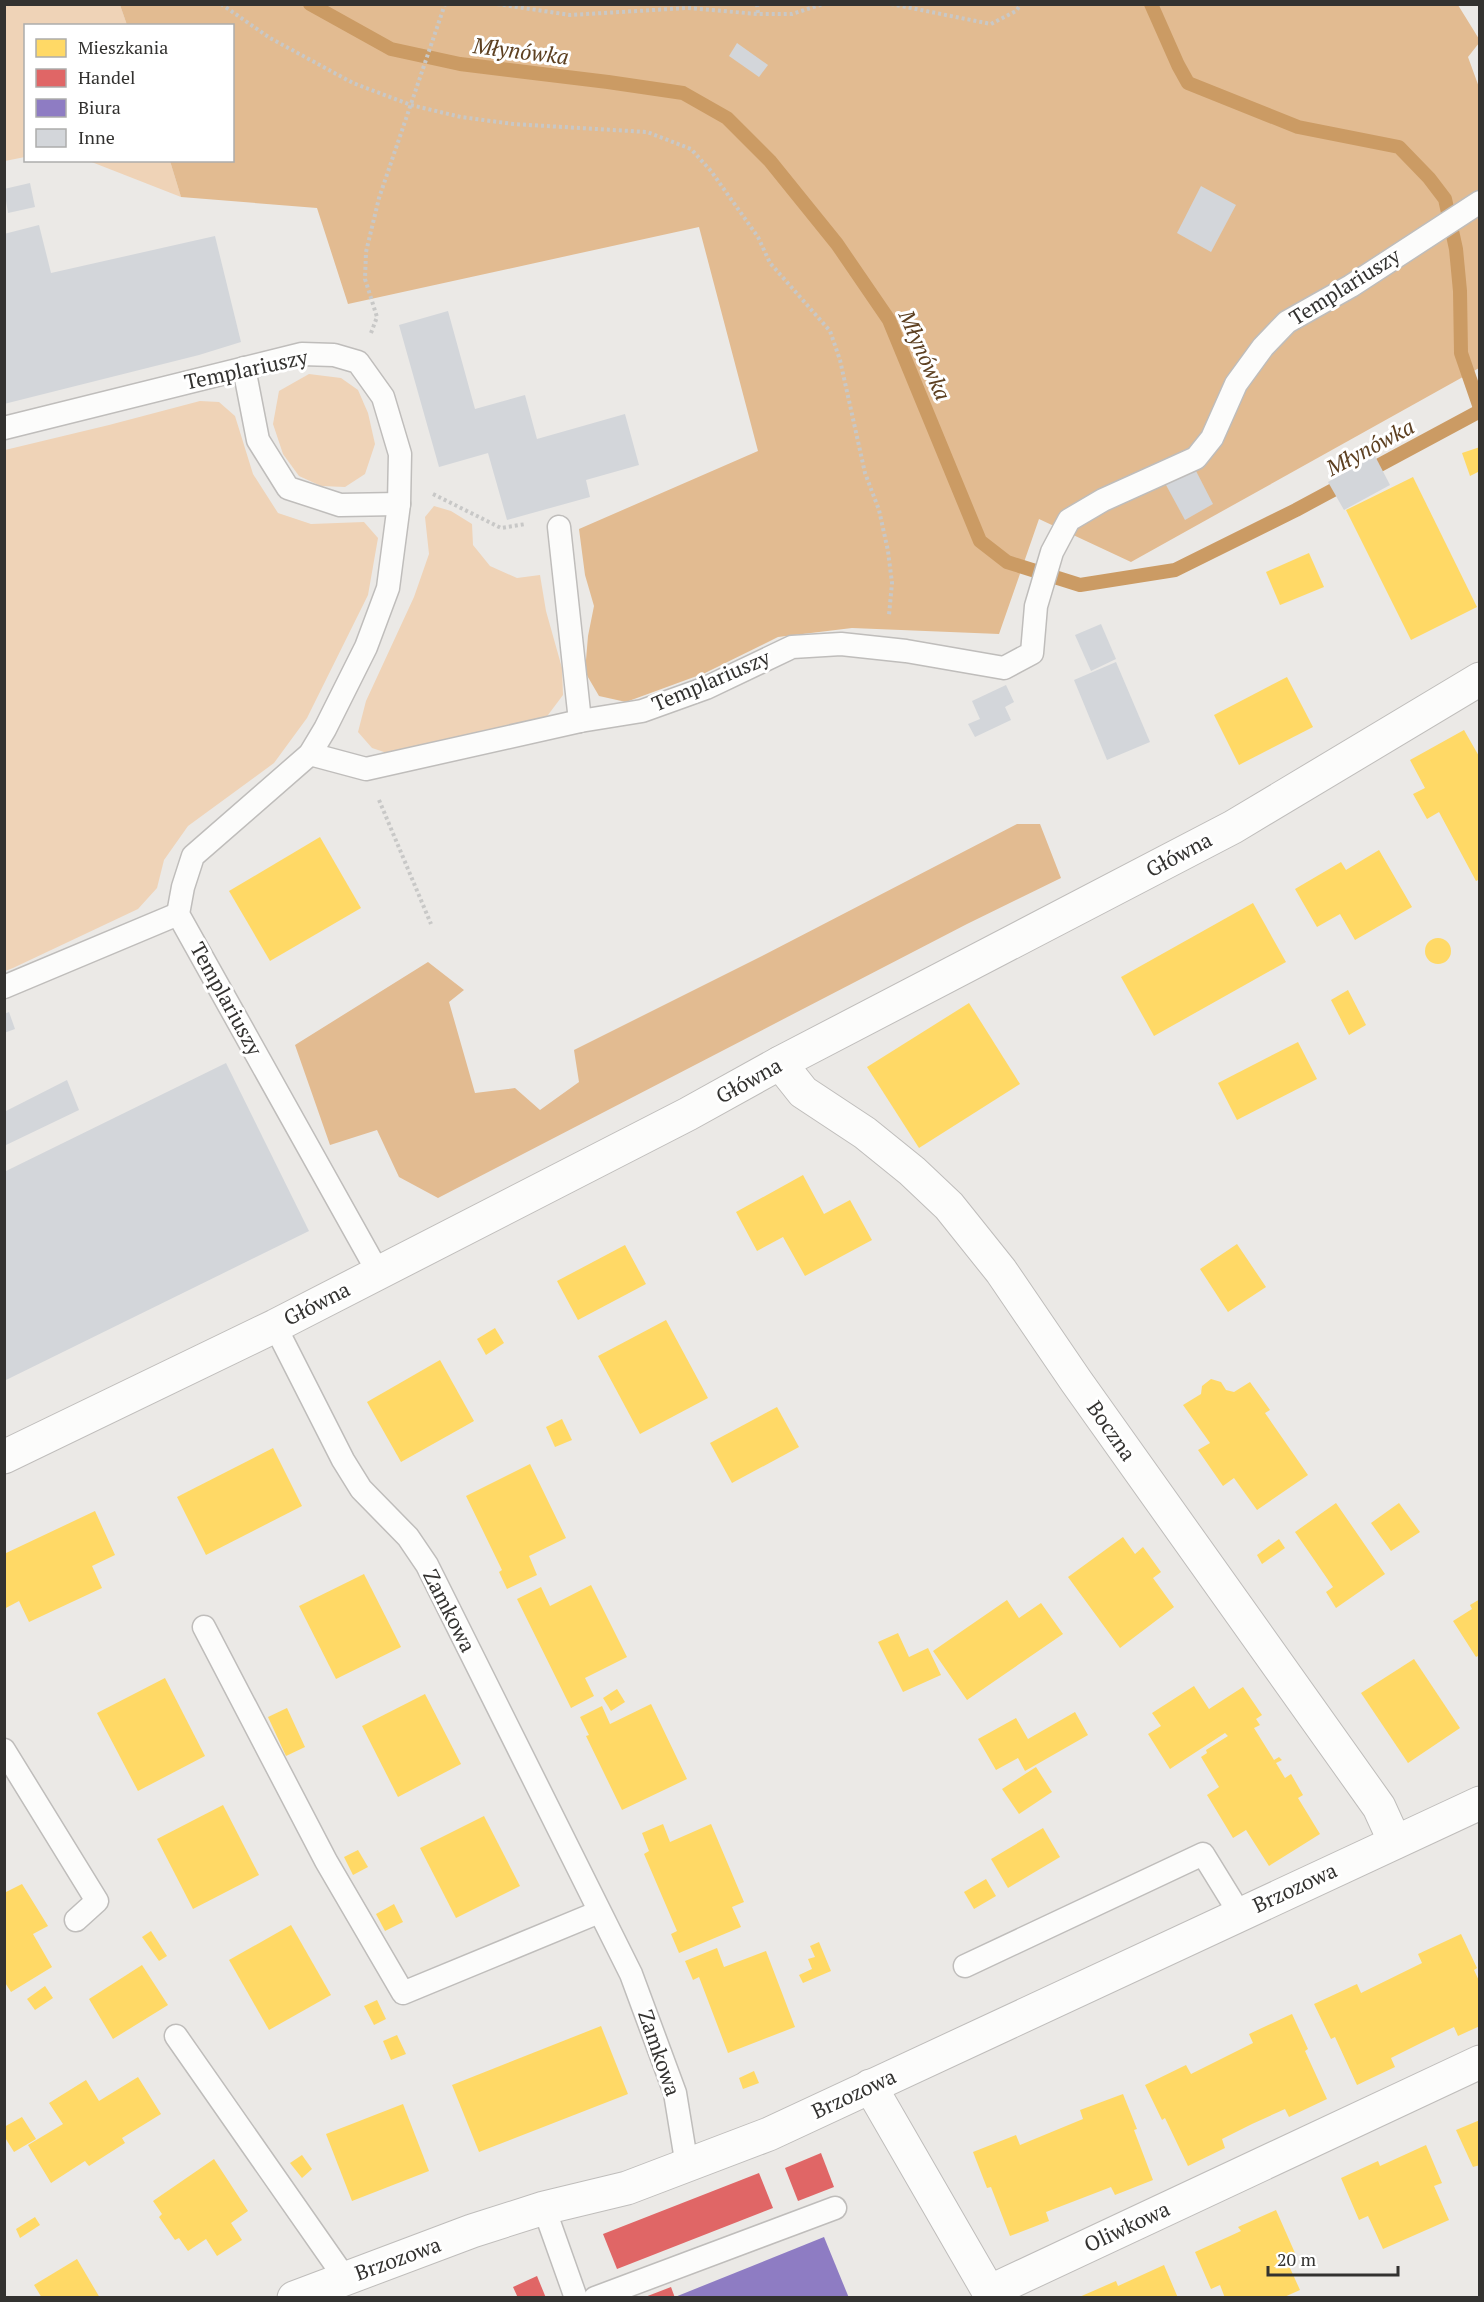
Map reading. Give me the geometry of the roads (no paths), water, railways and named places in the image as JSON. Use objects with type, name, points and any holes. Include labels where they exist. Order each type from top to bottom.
[{"type":"street","name":"Główna","points":[[4,1457],[275,1326],[688,1114],[780,1063],[1233,827],[1479,679]]},
{"type":"street","name":"Boczna","points":[[780,1063],[803,1092],[865,1133],[927,1185],[949,1206],[1002,1271],[1076,1381],[1379,1807],[1395,1842]]},
{"type":"street","name":"Brzozowa","points":[[294,2298],[472,2231],[544,2208],[627,2187],[769,2134],[1479,1803]]},
{"type":"street","name":"Oliwkowa","points":[[870,2086],[991,2295],[1479,2062]]},
{"type":"lane","name":"Templariuszy","points":[[309,754],[366,769],[580,721],[652,708],[706,688],[792,647],[841,644],[885,648],[1004,668],[1032,653],[1036,606],[1052,552],[1069,520],[1103,500],[1196,458],[1212,438],[1236,384],[1263,347],[1287,322],[1351,286],[1478,202]]},
{"type":"lane","name":"Templariuszy","points":[[4,428],[302,354],[334,355],[358,362],[383,397],[400,454],[399,504]]},
{"type":"lane","points":[[4,987],[178,914],[183,887],[193,856],[309,754],[326,729],[366,647],[388,588],[399,504],[340,505],[288,488],[258,440],[244,369]]},
{"type":"lane","points":[[559,527],[580,721]]},
{"type":"lane","name":"Templariuszy","points":[[178,914],[378,1272]]},
{"type":"lane","name":"Zamkowa","points":[[275,1326],[343,1460],[361,1489],[408,1537],[427,1565],[631,1974],[675,2093],[687,2166]]},
{"type":"lane","points":[[204,1627],[326,1861],[403,1993],[599,1912]]},
{"type":"lane","points":[[4,1750],[97,1901],[76,1920]]},
{"type":"lane","points":[[965,1966],[1203,1854],[1240,1914]]},
{"type":"lane","points":[[176,2036],[345,2278]]},
{"type":"lane","points":[[544,2208],[576,2298]]},
{"type":"lane","points":[[595,2298],[835,2208]]},
{"type":"waterway","name":"Młynówka","points":[[310,4],[391,49],[460,64],[683,93],[727,118],[770,161],[837,244],[889,320],[980,541],[1007,562],[1080,585],[1175,570],[1296,510],[1480,411]]},
{"type":"waterway","points":[[1151,4],[1188,83],[1298,127],[1399,147],[1429,178],[1445,199],[1456,249],[1460,291],[1461,353],[1480,408]]}]
